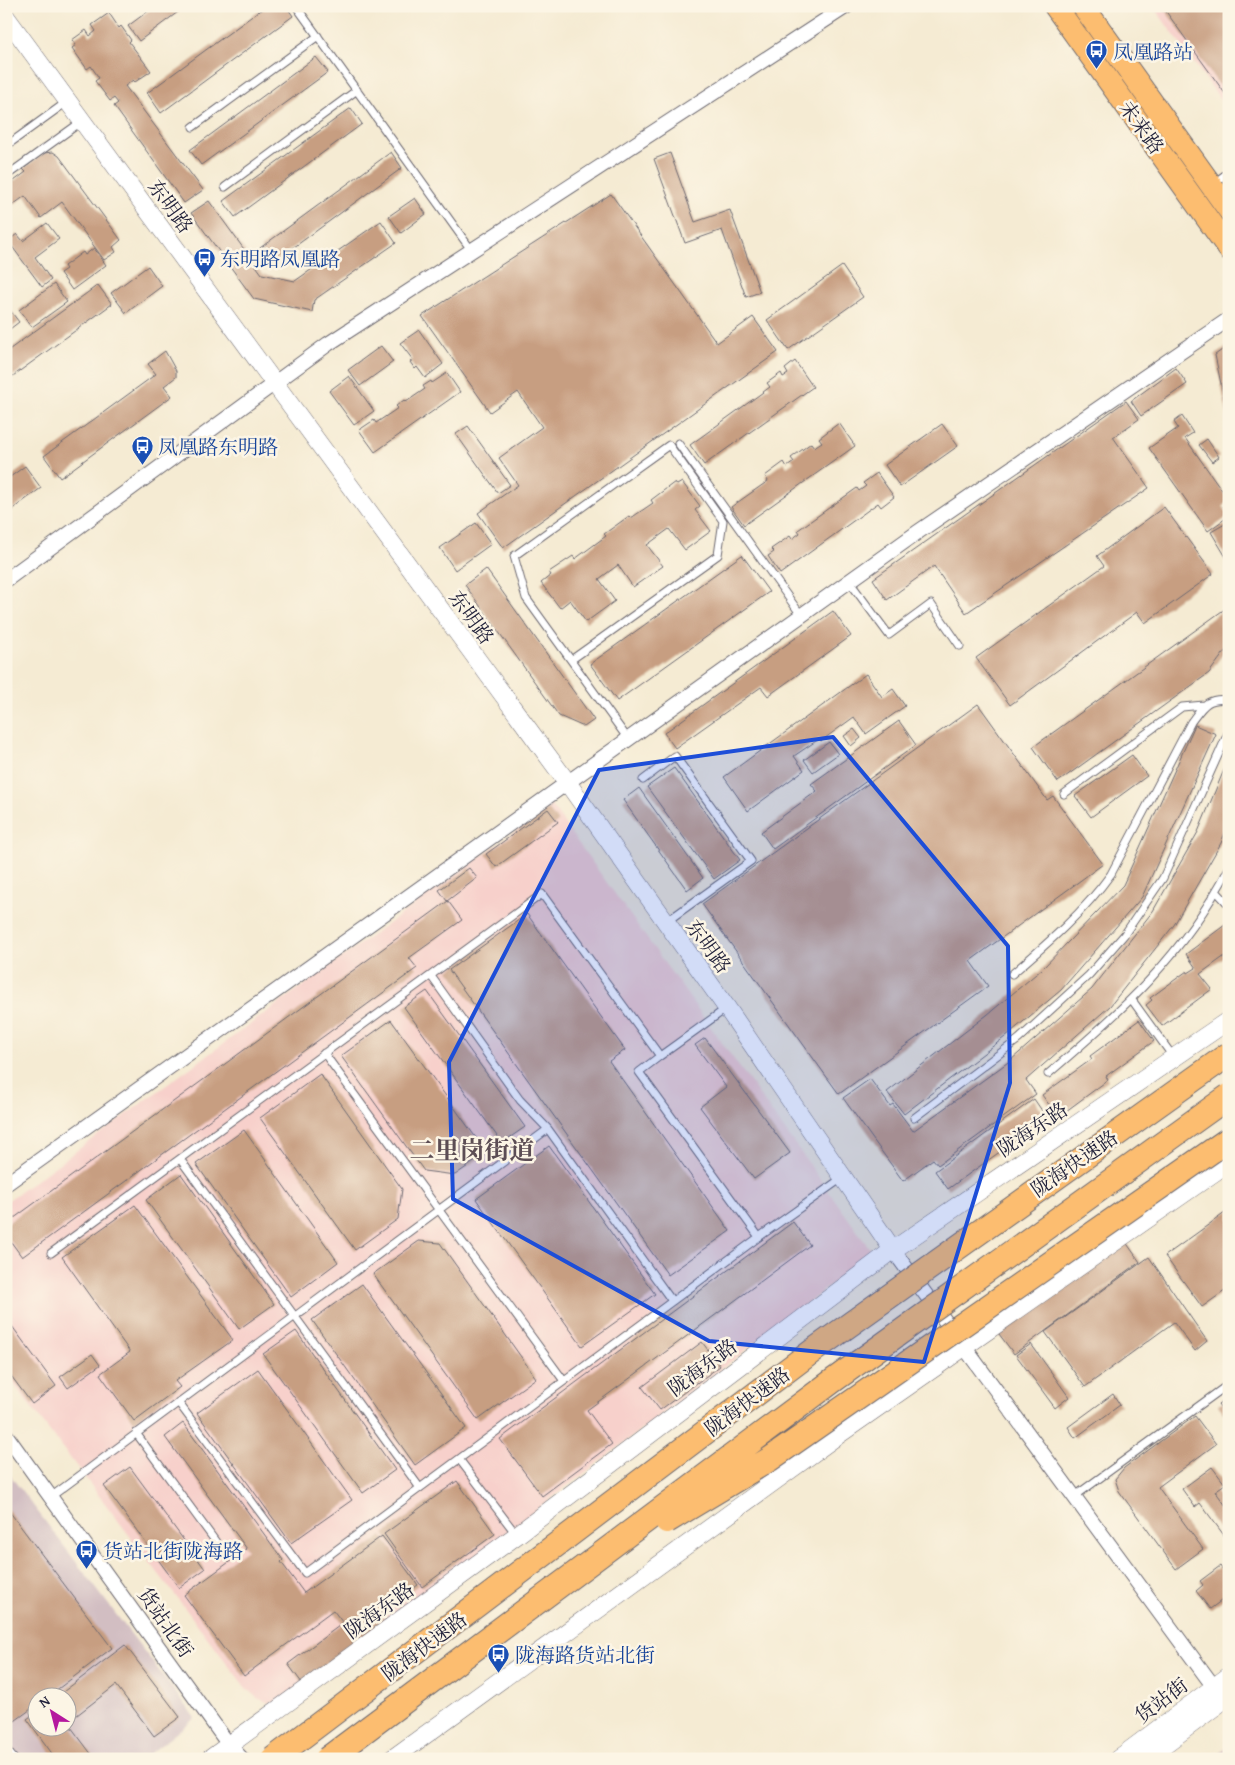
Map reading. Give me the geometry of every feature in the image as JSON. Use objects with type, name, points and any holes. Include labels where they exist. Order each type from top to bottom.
[{"type":"highway","name":"陇海快速路","points":[[273,1759],[829,1339],[1229,1054]]},
{"type":"highway","name":"陇海快速路","points":[[327,1759],[834,1380],[1229,1096]]},
{"type":"highway","points":[[576,1574],[770,1459],[1229,1140]]},
{"type":"main road","name":"未来路","points":[[1055,6],[1229,249]]},
{"type":"main road","name":"未来路","points":[[1083,6],[1220,178],[1229,210]]},
{"type":"street","points":[[6,580],[328,344],[847,6]]},
{"type":"street","name":"东明路","points":[[6,17],[567,782],[845,1176],[893,1250]]},
{"type":"street","points":[[6,1184],[801,615],[1229,319]]},
{"type":"street","name":"陇海东路","points":[[210,1759],[517,1535],[893,1250],[1229,1020]]},
{"type":"street","points":[[392,1759],[838,1435],[1229,1162]]},
{"type":"street","points":[[893,1250],[1221,1691]]},
{"type":"street","name":"货站北街","points":[[6,1435],[52,1496],[229,1745],[242,1759]]},
{"type":"street","name":"货站街","points":[[1145,1759],[1221,1691],[1229,1676]]},
{"type":"street","name":"货站街","points":[[1118,1759],[1221,1691]]},
{"type":"lane","points":[[296,6],[472,251]]},
{"type":"lane","points":[[193,127],[318,36]]},
{"type":"lane","points":[[225,187],[357,90]]},
{"type":"lane","points":[[6,146],[68,101]]},
{"type":"lane","points":[[6,176],[82,121]]},
{"type":"lane","points":[[678,444],[801,615]]},
{"type":"lane","points":[[571,660],[718,555],[723,521],[669,445],[514,556],[526,598],[628,739]]},
{"type":"lane","points":[[850,581],[889,635],[931,604],[960,646]]},
{"type":"lane","points":[[1012,974],[1065,929],[1097,895],[1112,874],[1191,722],[1204,705],[1215,698],[1229,700]]},
{"type":"lane","points":[[1064,794],[1182,707],[1204,705]]},
{"type":"lane","points":[[914,1118],[1019,1039],[1089,975],[1124,935],[1163,878],[1229,731]]},
{"type":"lane","points":[[643,780],[676,756],[751,861],[666,922]]},
{"type":"lane","points":[[1048,1074],[1114,1018],[1132,1000],[1181,942],[1216,892],[1229,868]]},
{"type":"lane","points":[[1216,892],[1229,905]]},
{"type":"lane","points":[[51,1253],[542,894],[660,1056]]},
{"type":"lane","points":[[431,976],[520,1100],[548,1129],[672,1301]]},
{"type":"lane","points":[[1132,1000],[1174,1058]]},
{"type":"lane","points":[[727,1008],[638,1072],[759,1237]]},
{"type":"lane","points":[[324,1054],[564,1381]]},
{"type":"lane","points":[[52,1496],[548,1129]]},
{"type":"lane","points":[[180,1159],[420,1488]]},
{"type":"lane","points":[[178,1402],[305,1573],[759,1237],[845,1176]]},
{"type":"lane","points":[[1075,1496],[1229,1384]]},
{"type":"lane","points":[[136,1433],[224,1553]]},
{"type":"lane","points":[[459,1459],[517,1535]]},
{"type":"highlighted area","points":[[833,737],[1008,946],[1010,1083],[924,1362],[709,1341],[453,1199],[449,1062],[599,770]]},
{"type":"shaded area","points":[[1153,6],[1229,6],[1229,111]]},
{"type":"shaded area","points":[[551,805],[873,1253],[284,1702],[270,1703],[257,1698],[246,1688],[6,1374],[6,1202]]},
{"type":"shaded area","points":[[6,1470],[195,1718],[143,1759],[6,1759]]},
{"type":"shaded area","points":[[1229,1746],[1229,1759],[1211,1759]]},
{"type":"building","points":[[155,6],[186,6],[139,41],[128,26]]},
{"type":"building","points":[[266,6],[286,6],[293,16],[161,113],[147,93]]},
{"type":"building","points":[[1162,6],[1229,6],[1229,99]]},
{"type":"building","points":[[109,13],[119,28],[121,26],[131,40],[129,42],[151,71],[135,82],[133,80],[125,86],[203,190],[184,203],[114,106],[118,103],[114,98],[110,101],[95,81],[99,78],[91,66],[87,69],[72,48],[76,45],[72,40],[86,30],[90,36],[96,31],[92,25]]},
{"type":"building","points":[[316,57],[328,72],[201,165],[190,150]]},
{"type":"building","points":[[6,103],[10,110],[6,121]]},
{"type":"building","points":[[351,108],[362,124],[235,217],[223,201]]},
{"type":"building","points":[[53,152],[59,156],[121,240],[113,247],[116,252],[104,260],[62,202],[41,218],[25,196],[6,210],[6,187],[26,172],[23,169],[44,153]]},
{"type":"building","points":[[391,152],[402,168],[271,264],[260,248]]},
{"type":"building","points":[[670,153],[695,222],[730,210],[760,292],[746,297],[722,230],[685,243],[654,159]]},
{"type":"building","points":[[611,194],[717,343],[753,317],[778,352],[503,548],[478,513],[518,485],[499,458],[542,427],[518,392],[490,412],[422,316]]},
{"type":"building","points":[[415,198],[426,214],[401,233],[389,216]]},
{"type":"building","points":[[209,201],[262,274],[295,281],[381,221],[396,243],[314,300],[312,312],[254,299],[191,213]]},
{"type":"building","points":[[47,223],[59,239],[35,257],[51,280],[42,287],[8,241],[17,234],[23,241]]},
{"type":"building","points":[[94,248],[106,265],[72,290],[60,273],[66,269],[64,266],[83,252],[85,255]]},
{"type":"building","points":[[148,266],[162,286],[126,313],[111,293]]},
{"type":"building","points":[[842,266],[863,297],[788,350],[767,320]]},
{"type":"building","points":[[54,284],[67,302],[32,327],[19,310]]},
{"type":"building","points":[[98,285],[112,304],[6,381],[6,352]]},
{"type":"building","points":[[6,305],[19,322],[6,332]]},
{"type":"building","points":[[419,330],[443,364],[425,378],[417,367],[415,369],[410,362],[413,360],[400,343]]},
{"type":"building","points":[[1229,345],[1229,418],[1228,418],[1215,355]]},
{"type":"building","points":[[381,346],[393,362],[360,386],[348,370]]},
{"type":"building","points":[[165,351],[176,371],[176,377],[164,386],[172,396],[60,478],[44,456],[156,374],[148,364]]},
{"type":"building","points":[[795,361],[813,387],[704,465],[690,445],[770,387],[767,383],[781,373],[783,377],[788,374],[785,369]]},
{"type":"building","points":[[1176,368],[1187,384],[1141,416],[1131,401]]},
{"type":"building","points":[[447,373],[460,392],[375,452],[359,430],[374,420],[376,423],[398,408],[396,406],[404,400],[406,402],[425,389],[423,386],[431,381],[432,383]]},
{"type":"building","points":[[349,376],[374,411],[354,425],[329,391]]},
{"type":"building","points":[[1126,401],[1139,419],[1113,437],[1149,488],[966,613],[934,566],[887,600],[873,579]]},
{"type":"building","points":[[1182,416],[1193,433],[1185,438],[1229,500],[1223,506],[1229,516],[1208,531],[1149,448],[1178,428],[1174,422]]},
{"type":"building","points":[[839,423],[855,446],[744,525],[731,507],[768,481],[765,476],[784,462],[787,467],[794,462],[791,458],[811,443],[814,447],[822,442],[819,438]]},
{"type":"building","points":[[942,424],[958,446],[900,487],[885,465]]},
{"type":"building","points":[[468,426],[510,485],[498,493],[456,434]]},
{"type":"building","points":[[1207,439],[1219,457],[1212,462],[1199,445]]},
{"type":"building","points":[[25,466],[41,488],[6,514],[6,480]]},
{"type":"building","points":[[877,473],[894,497],[881,507],[878,503],[780,574],[768,556],[774,552],[771,549],[790,536],[792,539],[800,533],[798,530],[857,488],[859,491],[866,486],[863,483]]},
{"type":"building","points":[[675,482],[677,485],[682,482],[700,506],[695,510],[711,531],[685,550],[669,529],[647,545],[663,566],[633,587],[618,565],[599,579],[615,601],[586,622],[570,600],[560,608],[541,583],[551,575],[549,572],[573,556],[575,559],[629,516],[631,518],[653,503],[651,500]]},
{"type":"building","points":[[1164,507],[1213,574],[1145,623],[1137,612],[1010,705],[976,658],[1104,566],[1097,556]]},
{"type":"building","points":[[476,523],[491,544],[455,570],[440,548]]},
{"type":"building","points":[[1225,524],[1229,530],[1229,562],[1211,532]]},
{"type":"building","points":[[742,555],[769,592],[617,701],[590,664]]},
{"type":"building","points":[[486,569],[594,720],[584,727],[559,716],[465,585]]},
{"type":"building","points":[[1229,606],[1229,646],[1209,673],[1058,782],[1033,747]]},
{"type":"building","points":[[833,611],[851,636],[768,696],[761,687],[675,748],[664,733]]},
{"type":"building","points":[[866,674],[882,697],[893,689],[905,706],[866,734],[854,717],[821,741],[819,739],[794,756],[804,770],[748,811],[724,777]]},
{"type":"building","points":[[978,704],[1047,800],[1053,796],[1103,864],[970,961],[988,986],[839,1094],[702,904]]},
{"type":"building","points":[[899,721],[916,745],[773,849],[761,832],[817,791],[811,784]]},
{"type":"building","points":[[1195,725],[1216,734],[1142,897],[1061,990],[1005,1037],[904,1114],[887,1092],[987,1015],[1042,969],[1123,885]]},
{"type":"building","points":[[854,729],[861,738],[851,746],[844,736]]},
{"type":"building","points":[[829,742],[838,754],[813,772],[804,760]]},
{"type":"building","points":[[1132,755],[1147,776],[1091,817],[1075,796]]},
{"type":"building","points":[[1229,758],[1229,823],[1221,843],[1174,925],[1110,1006],[1026,1080],[1036,1094],[938,1165],[933,1159],[903,1181],[843,1098],[870,1079],[890,1106],[893,1104],[913,1131],[1011,1060],[1092,989],[1153,911],[1198,832]]},
{"type":"building","points":[[674,768],[740,860],[714,879],[647,787]]},
{"type":"building","points":[[639,788],[703,878],[687,890],[623,800]]},
{"type":"building","points":[[548,809],[558,822],[496,867],[486,854]]},
{"type":"building","points":[[469,868],[477,878],[447,901],[439,890]]},
{"type":"building","points":[[448,901],[462,920],[409,958],[417,968],[22,1257],[6,1235],[6,1224]]},
{"type":"building","points":[[527,914],[625,1050],[609,1061],[730,1231],[668,1275],[449,970]]},
{"type":"building","points":[[1229,922],[1229,953],[1200,974],[1212,989],[1162,1026],[1146,1005],[1152,1000],[1150,998],[1187,971],[1188,973],[1196,968],[1186,954]]},
{"type":"building","points":[[427,991],[525,1127],[502,1143],[404,1007]]},
{"type":"building","points":[[391,1020],[487,1153],[455,1175],[424,1171],[341,1056]]},
{"type":"building","points":[[1139,1020],[1154,1041],[1106,1076],[1108,1080],[1058,1117],[1042,1095],[1092,1059],[1090,1056]]},
{"type":"building","points":[[705,1038],[790,1153],[754,1179],[700,1107],[726,1087],[695,1045]]},
{"type":"building","points":[[320,1074],[402,1189],[398,1219],[355,1250],[260,1118]]},
{"type":"building","points":[[1034,1099],[1047,1118],[948,1189],[935,1171]]},
{"type":"building","points":[[244,1130],[338,1262],[291,1297],[196,1164]]},
{"type":"building","points":[[549,1146],[655,1294],[582,1346],[476,1199]]},
{"type":"building","points":[[181,1174],[274,1304],[239,1329],[146,1200]]},
{"type":"building","points":[[135,1205],[233,1340],[175,1381],[180,1387],[134,1421],[100,1374],[130,1352],[62,1257]]},
{"type":"building","points":[[1229,1210],[1229,1288],[1202,1307],[1165,1256]]},
{"type":"building","points":[[793,1222],[810,1245],[587,1410],[612,1444],[542,1496],[500,1439]]},
{"type":"building","points":[[1123,1238],[1140,1262],[1014,1354],[996,1330]]},
{"type":"building","points":[[419,1241],[440,1243],[536,1378],[478,1420],[373,1274]]},
{"type":"building","points":[[1149,1257],[1207,1341],[1195,1351],[1174,1322],[1085,1387],[1045,1332]]},
{"type":"building","points":[[362,1284],[466,1428],[415,1465],[312,1320]]},
{"type":"building","points":[[6,1318],[56,1386],[32,1404],[6,1369]]},
{"type":"building","points":[[296,1331],[395,1470],[363,1493],[263,1354]]},
{"type":"building","points":[[702,1342],[720,1366],[660,1410],[642,1387]]},
{"type":"building","points":[[1031,1344],[1069,1397],[1055,1408],[1016,1355]]},
{"type":"building","points":[[92,1354],[100,1365],[68,1388],[60,1377]]},
{"type":"building","points":[[258,1369],[352,1500],[291,1543],[197,1413]]},
{"type":"building","points":[[1113,1394],[1120,1405],[1075,1438],[1068,1427]]},
{"type":"building","points":[[1229,1397],[1229,1419],[1218,1405]]},
{"type":"building","points":[[1195,1416],[1216,1444],[1158,1487],[1203,1549],[1176,1569],[1119,1491],[1115,1479],[1124,1468]]},
{"type":"building","points":[[183,1423],[283,1560],[281,1562],[304,1593],[382,1536],[418,1585],[380,1612],[386,1621],[302,1683],[288,1664],[343,1623],[333,1610],[244,1676],[184,1595],[247,1549],[165,1437]]},
{"type":"building","points":[[130,1467],[205,1569],[179,1588],[104,1486]]},
{"type":"building","points":[[1212,1467],[1225,1484],[1215,1491],[1229,1510],[1229,1542],[1200,1503],[1195,1507],[1182,1489]]},
{"type":"building","points":[[457,1481],[495,1534],[422,1587],[384,1534]]},
{"type":"building","points":[[6,1507],[112,1648],[59,1688],[28,1688],[28,1711],[12,1723],[6,1715]]},
{"type":"building","points":[[1229,1565],[1229,1595],[1210,1609],[1196,1591],[1203,1585],[1200,1581],[1220,1566],[1223,1570]]},
{"type":"building","points":[[125,1645],[180,1717],[154,1736],[116,1685],[78,1714],[78,1688],[68,1688]]},
{"type":"building","points":[[78,1736],[95,1759],[56,1759],[41,1738],[78,1738]]},
{"type":"place","name":"凤凰路站","points":[[1097,70]]},
{"type":"place","name":"东明路凤凰路","points":[[204,277]]},
{"type":"place","name":"凤凰路东明路","points":[[142,465]]},
{"type":"place","name":"货站北街陇海路","points":[[87,1569]]},
{"type":"place","name":"陇海路货站北街","points":[[499,1673]]},
{"type":"district","name":"二里岗街道","points":[[472,1150]]}]
